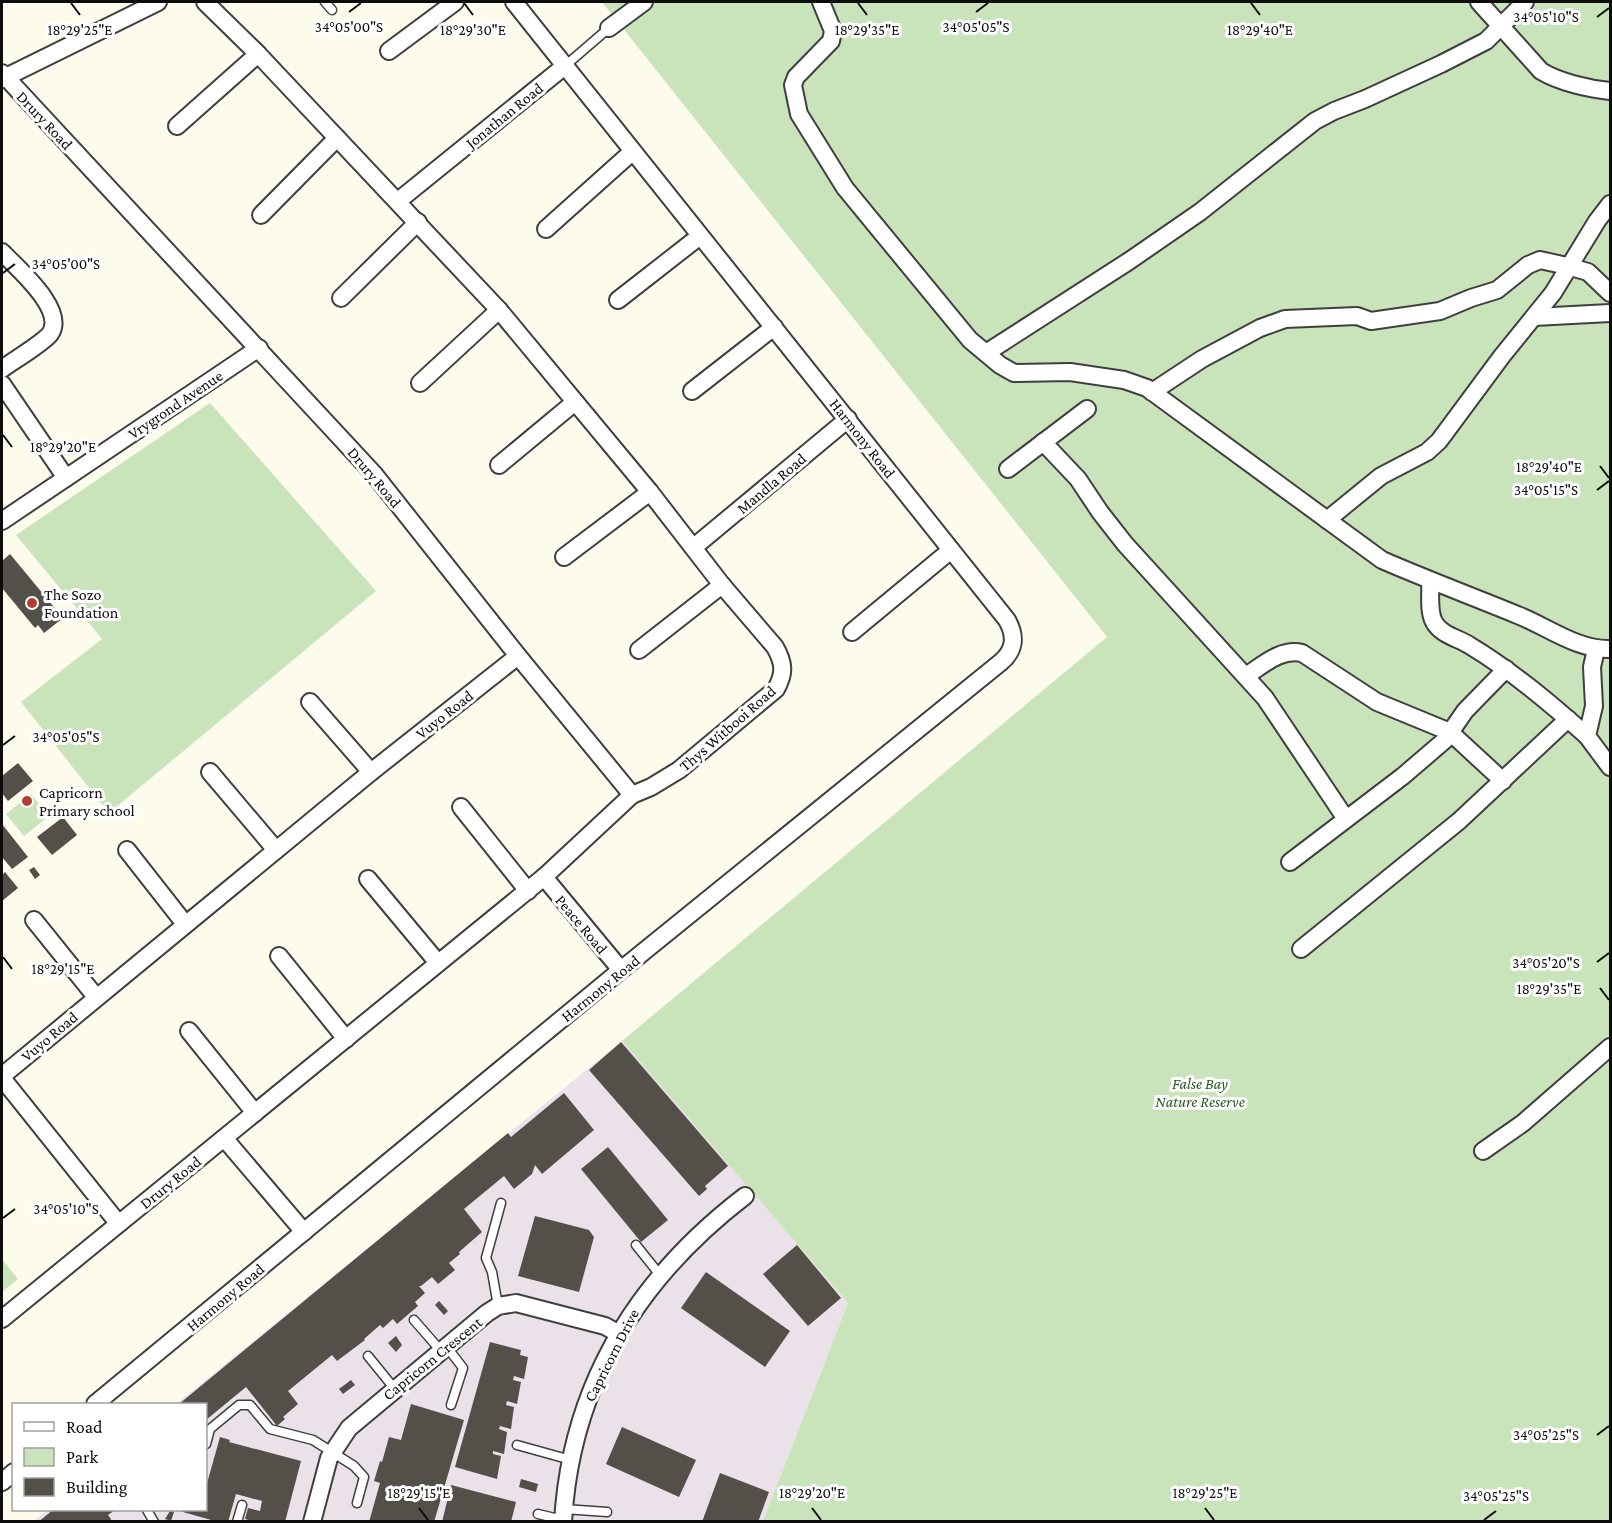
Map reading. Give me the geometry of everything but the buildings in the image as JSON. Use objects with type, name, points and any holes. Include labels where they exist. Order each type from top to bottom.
[{"type":"street","points":[[3,76],[158,2]]},
{"type":"street","name":"Thys Witbooi Road","points":[[205,2],[258,54],[499,310],[650,492],[722,585],[775,647],[781,658],[784,668],[782,679],[776,689],[679,770],[651,788],[632,795]]},
{"type":"street","points":[[389,51],[455,2]]},
{"type":"street","name":"Harmony Road","points":[[96,1403],[621,970],[1007,657],[1014,640],[1013,631],[1007,620],[514,2]]},
{"type":"street","points":[[609,28],[644,2]]},
{"type":"street","points":[[821,2],[833,31],[831,41],[796,77],[793,85],[799,114],[845,188],[970,340],[1014,373],[1070,372],[1124,380],[1152,392],[1382,560],[1521,616],[1568,639],[1603,649],[1592,667],[1594,706],[1587,736]]},
{"type":"street","points":[[1479,2],[1541,71],[1549,76],[1593,90],[1611,91]]},
{"type":"street","points":[[986,353],[1129,261],[1200,212],[1315,121],[1486,41],[1525,2]]},
{"type":"street","points":[[177,126],[258,54]]},
{"type":"street","name":"Jonathan Road","points":[[398,201],[566,65]]},
{"type":"street","name":"Drury Road","points":[[2,1319],[528,891],[632,795],[374,474],[3,76]]},
{"type":"street","points":[[261,215],[337,138]]},
{"type":"street","points":[[546,230],[632,152]]},
{"type":"street","points":[[1327,520],[1381,476],[1427,452],[1439,441],[1534,317],[1570,266],[1596,222],[1611,204]]},
{"type":"street","points":[[341,298],[418,222]]},
{"type":"street","points":[[618,300],[700,236]]},
{"type":"street","points":[[2,252],[41,294],[54,314],[55,324],[50,335],[2,369]]},
{"type":"street","points":[[1152,392],[1202,359],[1260,328],[1285,319],[1356,316],[1371,321],[1440,311],[1497,290],[1528,265],[1540,260],[1588,272],[1611,293]]},
{"type":"street","points":[[420,383],[499,310]]},
{"type":"street","points":[[1534,317],[1611,313]]},
{"type":"street","points":[[692,391],[774,327]]},
{"type":"street","name":"Vrygrond Avenue","points":[[2,521],[259,348]]},
{"type":"street","points":[[2,384],[66,478]]},
{"type":"street","points":[[499,465],[575,402]]},
{"type":"street","points":[[1008,468],[1087,409]]},
{"type":"street","name":"Mandla Road","points":[[694,547],[848,419]]},
{"type":"street","points":[[1043,442],[1078,479],[1125,544],[1265,698],[1346,819]]},
{"type":"street","points":[[564,557],[650,492]]},
{"type":"street","points":[[852,632],[951,550]]},
{"type":"street","points":[[1430,581],[1432,612],[1436,625],[1446,634],[1467,644],[1541,694],[1587,736],[1611,767]]},
{"type":"street","points":[[639,650],[722,585]]},
{"type":"street","points":[[1246,676],[1284,653],[1292,651],[1302,653],[1377,702],[1450,732],[1503,781]]},
{"type":"street","name":"Vuyo Road","points":[[2,1077],[371,772],[518,656]]},
{"type":"street","points":[[1290,862],[1403,776],[1445,740],[1465,711],[1506,669]]},
{"type":"street","points":[[310,702],[371,772]]},
{"type":"street","points":[[1301,949],[1404,866],[1503,781],[1568,719]]},
{"type":"street","points":[[210,772],[276,850]]},
{"type":"street","points":[[460,807],[528,891]]},
{"type":"street","points":[[127,849],[185,924]]},
{"type":"street","name":"Peace Road","points":[[544,877],[621,970]]},
{"type":"street","points":[[368,879],[438,963]]},
{"type":"street","points":[[34,920],[96,997]]},
{"type":"street","points":[[279,956],[346,1039]]},
{"type":"street","points":[[189,1031],[255,1113]]},
{"type":"street","points":[[1483,1151],[1523,1123],[1611,1047]]},
{"type":"street","points":[[2,1077],[118,1223]]},
{"type":"street","points":[[224,1138],[304,1232]]},
{"type":"street","name":"Capricorn Drive","points":[[564,1517],[571,1460],[583,1413],[619,1334],[639,1302],[660,1275],[696,1236],[745,1196]]},
{"type":"street","name":"Capricorn Crescent","points":[[312,1521],[327,1465],[340,1438],[359,1417],[498,1306],[516,1303],[604,1326],[619,1334]]},
{"type":"lane","points":[[325,2],[332,10]]},
{"type":"lane","name":"Jonathan Road","points":[[566,65],[609,28]]},
{"type":"lane","points":[[498,1306],[492,1272],[486,1258],[501,1203]]},
{"type":"lane","points":[[636,1245],[660,1275]]},
{"type":"lane","points":[[414,1320],[464,1368],[451,1404]]},
{"type":"lane","points":[[368,1356],[394,1388]]},
{"type":"lane","points":[[207,1440],[210,1429],[239,1406],[246,1404],[253,1407],[270,1429],[313,1440],[354,1466],[364,1477],[357,1503]]},
{"type":"lane","points":[[517,1445],[571,1460]]},
{"type":"lane","points":[[237,1521],[242,1505]]},
{"type":"lane","points":[[538,1514],[564,1517],[607,1512]]},
{"type":"shaded area","points":[[622,1041],[848,1303],[763,1521],[33,1522],[47,1511],[207,1511],[207,1403],[177,1403]]},
{"type":"green space","name":"False Bay Nature Reserve","points":[[602,2],[1610,2],[1610,1521],[763,1521],[848,1303],[622,1041],[1107,637]]},
{"type":"green space","points":[[210,403],[376,591],[109,813],[21,702],[102,639],[16,535]]},
{"type":"green space","points":[[31,794],[49,816],[24,836],[6,814]]},
{"type":"green space","points":[[2,1259],[18,1279],[2,1292]]},
{"type":"place","name":"The Sozo Foundation","points":[[32,603]]},
{"type":"place","name":"Capricorn Primary school","points":[[27,801]]}]
